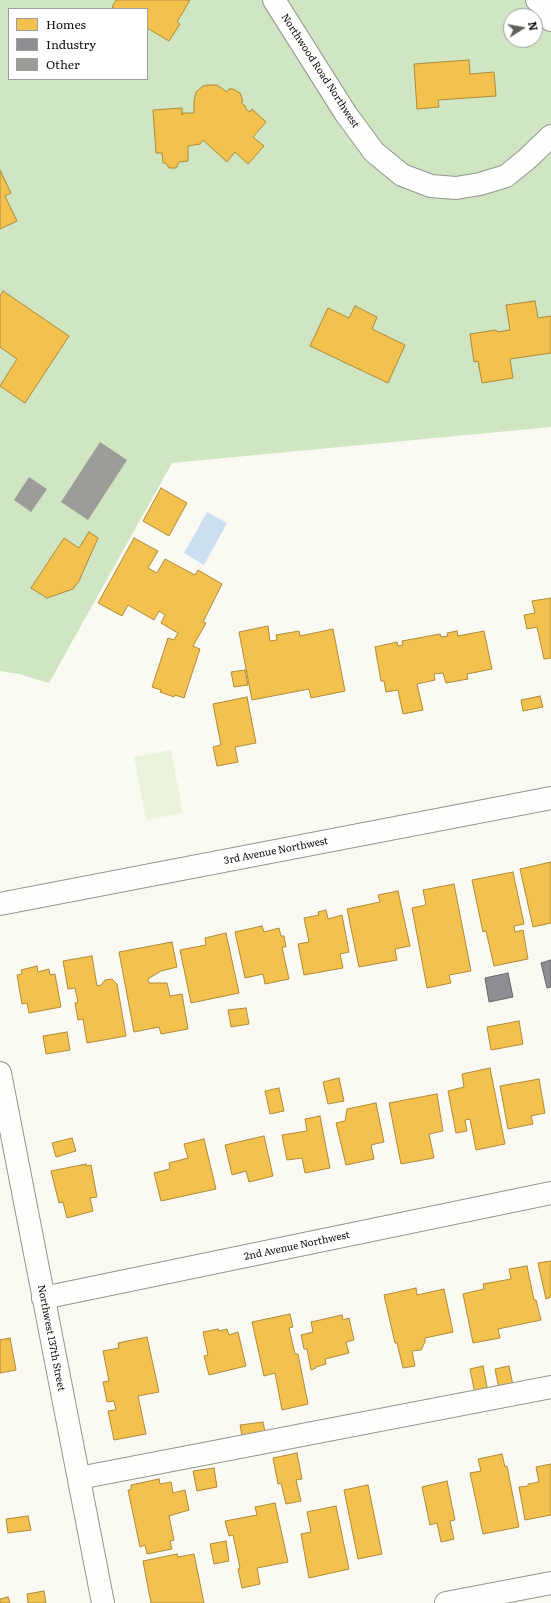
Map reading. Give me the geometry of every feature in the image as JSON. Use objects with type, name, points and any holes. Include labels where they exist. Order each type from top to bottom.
[{"type":"street","name":"Northwood Road Northwest","points":[[274,0],[346,114],[374,152],[402,176],[431,186],[456,188],[480,184],[506,176],[527,160],[551,136]]},
{"type":"street","points":[[537,0],[542,5],[551,20]]},
{"type":"street","name":"3rd Avenue Northwest","points":[[0,904],[551,798]]},
{"type":"street","name":"Northwest 137th Street","points":[[0,1073],[103,1603]]},
{"type":"street","name":"2nd Avenue Northwest","points":[[43,1298],[551,1193]]},
{"type":"street","points":[[79,1478],[551,1387]]},
{"type":"street","points":[[446,1603],[551,1584]]},
{"type":"green space","points":[[0,0],[551,0],[551,427],[172,463],[49,683],[19,674],[0,671]]},
{"type":"green space","points":[[171,750],[183,813],[146,820],[134,757]]},
{"type":"water","points":[[207,512],[227,523],[204,565],[184,553]]},
{"type":"building: Homes","points":[[116,0],[190,0],[177,22],[180,24],[169,41],[148,29],[148,8],[112,7]]},
{"type":"building: Homes","points":[[469,60],[470,74],[494,72],[496,96],[438,100],[439,107],[417,109],[414,64]]},
{"type":"building: Homes","points":[[217,85],[227,92],[229,89],[233,89],[240,93],[243,101],[241,102],[246,107],[245,108],[250,112],[252,109],[266,122],[253,137],[264,146],[248,164],[235,152],[227,162],[203,140],[200,144],[188,146],[188,161],[179,162],[176,168],[169,168],[166,163],[163,163],[162,153],[156,153],[153,110],[182,108],[182,115],[183,113],[194,113],[196,92],[203,86]]},
{"type":"building: Homes","points":[[0,170],[11,193],[5,196],[17,221],[0,229]]},
{"type":"building: Homes","points":[[3,291],[69,336],[25,403],[0,386],[17,359],[0,347],[0,296]]},
{"type":"building: Homes","points":[[535,301],[538,318],[551,316],[551,353],[510,359],[513,378],[482,383],[478,361],[474,362],[470,334],[496,330],[497,332],[510,330],[506,305]]},
{"type":"building: Homes","points":[[355,306],[377,317],[372,329],[405,345],[388,383],[310,346],[328,308],[349,318]]},
{"type":"building: Homes","points":[[161,488],[187,503],[169,536],[143,521]]},
{"type":"building: Homes","points":[[89,532],[98,538],[79,581],[73,589],[47,598],[31,588],[64,538],[79,548]]},
{"type":"building: Homes","points":[[134,538],[158,551],[148,568],[157,573],[165,559],[195,575],[198,570],[222,584],[203,622],[206,623],[193,646],[200,649],[184,698],[175,695],[174,697],[160,692],[161,690],[152,687],[168,638],[174,640],[178,633],[161,623],[165,615],[159,611],[154,620],[128,605],[122,616],[98,603]]},
{"type":"building: Homes","points":[[551,598],[551,658],[544,659],[537,627],[527,629],[524,615],[535,613],[532,601]]},
{"type":"building: Homes","points":[[268,626],[270,641],[277,640],[276,635],[299,631],[300,636],[333,629],[345,691],[311,698],[309,689],[252,700],[239,632]]},
{"type":"building: Homes","points":[[457,631],[458,636],[484,631],[492,669],[467,674],[468,679],[446,683],[443,673],[434,674],[435,680],[417,684],[423,710],[403,714],[398,690],[386,692],[384,681],[381,681],[375,647],[397,642],[398,646],[403,645],[402,641],[440,634],[441,637],[448,636],[447,633]]},
{"type":"building: Homes","points":[[245,670],[248,685],[234,687],[231,672]]},
{"type":"building: Homes","points":[[540,696],[543,707],[523,711],[521,700]]},
{"type":"building: Homes","points":[[247,697],[256,743],[235,747],[238,762],[217,766],[213,747],[221,745],[213,704]]},
{"type":"building: Homes","points":[[551,862],[551,923],[533,927],[520,869]]},
{"type":"building: Homes","points":[[513,872],[524,924],[514,926],[515,932],[523,930],[528,959],[494,966],[486,931],[483,932],[472,880]]},
{"type":"building: Homes","points":[[454,884],[471,971],[449,975],[451,983],[427,988],[412,908],[426,905],[423,890]]},
{"type":"building: Homes","points":[[398,891],[410,946],[395,949],[397,960],[359,967],[347,909],[380,902],[378,895]]},
{"type":"building: Homes","points":[[326,910],[328,919],[342,915],[349,952],[340,954],[343,968],[304,975],[298,944],[309,942],[304,918],[319,915],[318,912]]},
{"type":"building: Homes","points":[[262,926],[264,932],[279,928],[281,936],[284,936],[286,947],[282,947],[289,979],[265,984],[263,974],[245,978],[235,932]]},
{"type":"building: Homes","points":[[226,933],[239,993],[191,1003],[180,950],[206,945],[205,938]]},
{"type":"building: Homes","points":[[172,942],[177,967],[161,971],[148,979],[149,983],[167,983],[170,996],[182,994],[188,1029],[161,1034],[159,1027],[134,1032],[119,952]]},
{"type":"building: Homes","points":[[92,956],[97,986],[101,985],[105,980],[112,979],[117,984],[126,1036],[87,1043],[83,1019],[78,1020],[75,1003],[78,1002],[75,988],[68,989],[63,961]]},
{"type":"building: Homes","points":[[37,966],[38,972],[49,969],[50,975],[55,974],[61,1007],[29,1013],[27,1003],[22,1004],[17,975],[22,974],[21,970]]},
{"type":"building: Homes","points":[[246,1008],[249,1024],[231,1027],[228,1010]]},
{"type":"building: Homes","points":[[519,1021],[523,1044],[491,1050],[487,1027]]},
{"type":"building: Homes","points":[[67,1032],[70,1050],[46,1054],[43,1036]]},
{"type":"building: Homes","points":[[490,1068],[505,1144],[476,1150],[470,1119],[465,1120],[467,1131],[456,1133],[448,1091],[464,1087],[462,1074]]},
{"type":"building: Homes","points":[[339,1078],[344,1101],[328,1104],[323,1082]]},
{"type":"building: Homes","points":[[539,1079],[545,1113],[531,1116],[533,1124],[508,1129],[500,1086]]},
{"type":"building: Homes","points":[[279,1088],[284,1111],[270,1114],[265,1091]]},
{"type":"building: Homes","points":[[437,1094],[443,1131],[429,1134],[434,1158],[401,1164],[389,1103]]},
{"type":"building: Homes","points":[[376,1103],[384,1142],[371,1145],[374,1159],[346,1165],[336,1123],[345,1121],[347,1109]]},
{"type":"building: Homes","points":[[320,1116],[330,1168],[305,1173],[302,1158],[287,1160],[282,1135],[307,1131],[305,1119]]},
{"type":"building: Homes","points":[[264,1136],[273,1176],[249,1182],[246,1171],[232,1175],[225,1145]]},
{"type":"building: Homes","points":[[72,1138],[76,1151],[56,1157],[52,1143]]},
{"type":"building: Homes","points":[[204,1139],[216,1189],[161,1201],[154,1173],[170,1169],[169,1163],[188,1158],[184,1144]]},
{"type":"building: Homes","points":[[86,1164],[86,1166],[91,1165],[97,1197],[90,1198],[93,1211],[67,1218],[63,1202],[59,1203],[51,1171]]},
{"type":"building: Homes","points":[[551,1261],[551,1297],[546,1299],[538,1263]]},
{"type":"building: Homes","points":[[527,1266],[534,1300],[536,1300],[541,1320],[498,1329],[500,1338],[473,1343],[463,1294],[484,1289],[483,1284],[511,1279],[509,1269]]},
{"type":"building: Homes","points":[[416,1288],[417,1295],[444,1289],[453,1332],[425,1338],[425,1342],[421,1350],[412,1351],[415,1366],[403,1368],[397,1343],[395,1343],[384,1295]]},
{"type":"building: Homes","points":[[290,1314],[293,1327],[289,1328],[295,1354],[298,1354],[308,1404],[282,1410],[275,1373],[264,1376],[252,1322]]},
{"type":"building: Homes","points":[[342,1315],[343,1320],[349,1318],[354,1340],[346,1342],[349,1353],[325,1359],[326,1364],[311,1370],[307,1349],[304,1349],[301,1335],[313,1332],[311,1322]]},
{"type":"building: Homes","points":[[218,1329],[219,1331],[227,1329],[229,1335],[238,1332],[246,1366],[209,1375],[204,1356],[208,1355],[203,1332]]},
{"type":"building: Homes","points":[[147,1337],[159,1392],[138,1396],[146,1434],[114,1440],[108,1411],[116,1410],[114,1401],[107,1402],[103,1382],[109,1381],[103,1351],[119,1348],[118,1343]]},
{"type":"building: Homes","points":[[10,1338],[16,1370],[0,1373],[0,1340]]},
{"type":"building: Homes","points":[[483,1366],[488,1392],[475,1394],[470,1369]]},
{"type":"building: Homes","points":[[509,1366],[514,1390],[500,1393],[495,1369]]},
{"type":"building: Homes","points":[[263,1422],[266,1437],[243,1441],[240,1425]]},
{"type":"building: Homes","points":[[297,1453],[302,1479],[296,1480],[301,1501],[286,1504],[281,1483],[278,1484],[273,1458]]},
{"type":"building: Homes","points":[[502,1454],[505,1467],[507,1466],[519,1527],[483,1534],[470,1473],[481,1471],[478,1459]]},
{"type":"building: Homes","points":[[551,1464],[551,1515],[525,1520],[519,1487],[528,1486],[528,1484],[539,1482],[536,1467]]},
{"type":"building: Homes","points":[[214,1468],[217,1487],[197,1491],[193,1471]]},
{"type":"building: Homes","points":[[159,1479],[160,1484],[171,1482],[173,1493],[185,1490],[189,1510],[169,1516],[174,1540],[170,1541],[172,1549],[147,1554],[145,1545],[140,1547],[128,1490],[131,1490],[131,1485]]},
{"type":"building: Homes","points":[[447,1481],[455,1520],[450,1521],[454,1539],[441,1542],[437,1523],[430,1525],[422,1487]]},
{"type":"building: Homes","points":[[368,1485],[382,1554],[358,1559],[344,1490]]},
{"type":"building: Homes","points":[[275,1503],[288,1562],[257,1568],[260,1584],[242,1588],[238,1569],[240,1568],[233,1535],[229,1536],[225,1521],[257,1515],[255,1507]]},
{"type":"building: Homes","points":[[336,1506],[349,1569],[309,1578],[301,1534],[311,1532],[307,1512]]},
{"type":"building: Homes","points":[[28,1516],[31,1530],[8,1533],[6,1519]]},
{"type":"building: Homes","points":[[226,1541],[229,1561],[214,1564],[210,1544]]},
{"type":"building: Homes","points":[[177,1554],[178,1557],[194,1554],[204,1603],[151,1603],[143,1561]]},
{"type":"building: Homes","points":[[44,1591],[46,1603],[28,1603],[27,1594]]},
{"type":"building: Homes","points":[[8,1597],[10,1603],[0,1603],[0,1599]]},
{"type":"building: Industry","points":[[551,960],[551,987],[547,988],[541,963]]},
{"type":"building: Industry","points":[[508,973],[513,997],[489,1002],[485,978]]},
{"type":"building: Other","points":[[100,442],[127,460],[88,520],[61,502]]},
{"type":"building: Other","points":[[29,477],[47,489],[31,512],[14,500]]}]
